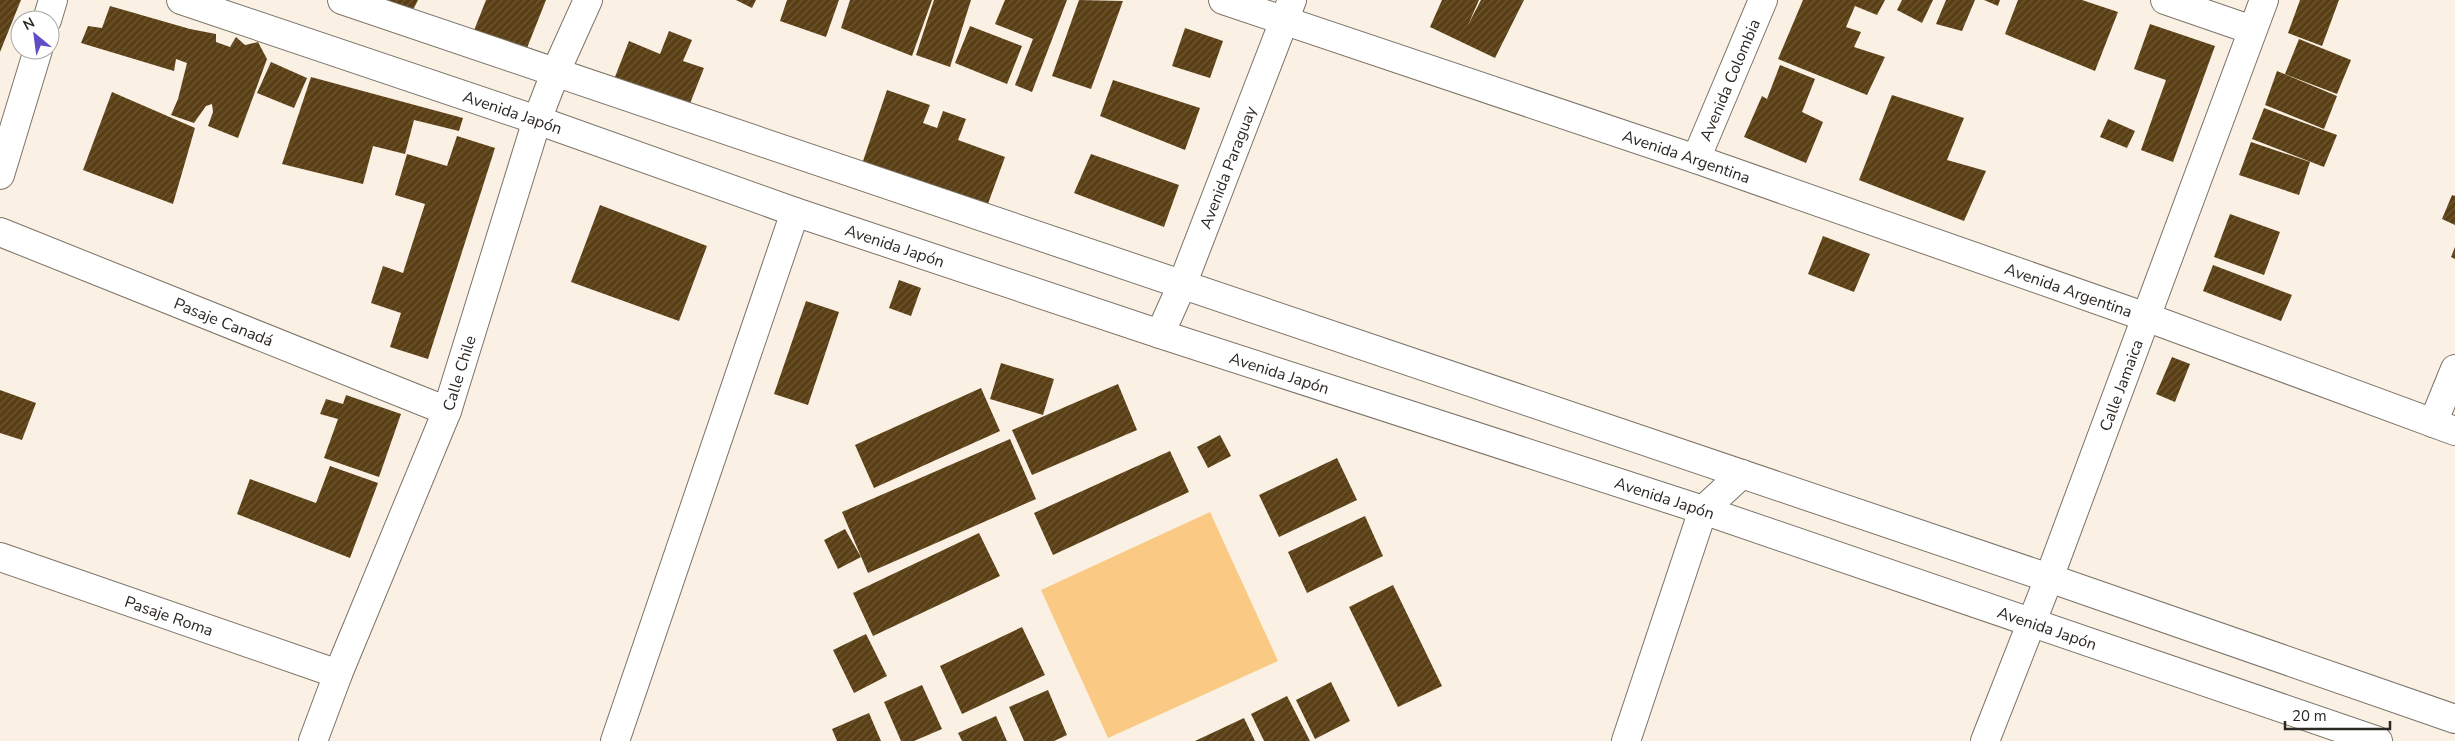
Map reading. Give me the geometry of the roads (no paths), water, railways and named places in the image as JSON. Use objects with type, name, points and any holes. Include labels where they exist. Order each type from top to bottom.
[{"type":"street","name":"Avenida Japón","points":[[181,0],[537,120],[795,212],[1160,334],[1703,510],[2378,741]]},
{"type":"street","points":[[342,0],[2049,578],[2455,719]]},
{"type":"street","name":"Calle Chile","points":[[313,741],[338,674],[447,411],[537,120],[556,71],[588,0]]},
{"type":"street","name":"Avenida Argentina","points":[[1223,0],[1288,11],[1696,159],[2146,317],[2444,427]]},
{"type":"street","name":"Avenida Colombia","points":[[1696,159],[1763,0]]},
{"type":"street","points":[[2165,0],[2252,30]]},
{"type":"street","name":"Calle Jamaica","points":[[1985,741],[2049,578],[2264,0]]},
{"type":"street","name":"Avenida Paraguay","points":[[1160,334],[1182,285],[1288,11]]},
{"type":"street","points":[[0,175],[35,60]]},
{"type":"street","points":[[615,741],[795,212]]},
{"type":"street","name":"Pasaje Canadá","points":[[0,232],[447,411]]},
{"type":"street","points":[[2444,427],[2455,369]]},
{"type":"street","points":[[1626,741],[1703,510],[1742,474]]},
{"type":"street","name":"Pasaje Roma","points":[[0,557],[338,674]]}]
